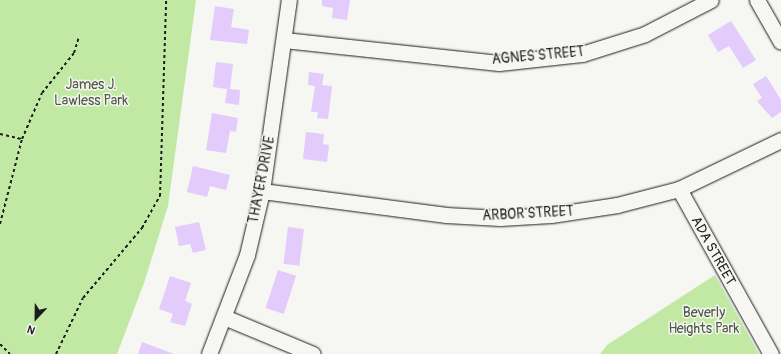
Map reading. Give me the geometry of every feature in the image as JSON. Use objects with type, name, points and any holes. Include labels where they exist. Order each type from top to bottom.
[{"type":"street","name":"THAYER DRIVE","points":[[209,354],[247,255],[262,191],[289,0]]},
{"type":"street","name":"AGNES STREET","points":[[284,40],[507,62],[582,54],[645,34],[711,0]]},
{"type":"street","points":[[757,0],[781,42]]},
{"type":"street","name":"ARBOR STREET","points":[[262,191],[446,215],[500,218],[618,205],[679,189],[781,140]]},
{"type":"street","name":"ADA STREET","points":[[679,189],[771,354]]},
{"type":"street","points":[[224,317],[313,354]]},
{"type":"path","points":[[56,354],[83,298],[142,228],[160,196],[166,0]]},
{"type":"path","points":[[0,224],[22,139],[42,93],[74,53],[80,37]]},
{"type":"path","points":[[0,134],[22,139]]},
{"type":"path","points":[[0,344],[10,354]]},
{"type":"green space","name":"James J. Lawless Park","points":[[0,0],[196,0],[168,206],[144,283],[117,354],[0,354]]},
{"type":"green space","name":"Beverly Heights Park","points":[[715,275],[759,354],[600,354],[607,345]]},
{"type":"building","points":[[322,0],[350,0],[347,20],[332,18],[333,8],[322,6]]},
{"type":"building","points":[[215,6],[234,9],[231,27],[249,30],[247,44],[210,40]]},
{"type":"building","points":[[731,21],[756,60],[743,68],[729,46],[718,52],[708,35]]},
{"type":"building","points":[[216,62],[233,64],[230,89],[240,90],[239,105],[225,103],[227,89],[213,87]]},
{"type":"building","points":[[309,72],[324,74],[322,85],[332,86],[328,119],[317,118],[318,112],[311,112],[315,86],[308,85]]},
{"type":"building","points":[[766,76],[781,100],[781,112],[772,118],[757,101],[762,98],[753,84]]},
{"type":"building","points":[[212,113],[238,118],[236,132],[230,131],[226,153],[206,150]]},
{"type":"building","points":[[306,132],[324,134],[323,144],[329,145],[327,162],[303,159]]},
{"type":"building","points":[[193,166],[230,175],[226,190],[210,186],[207,197],[187,192]]},
{"type":"building","points":[[199,222],[206,250],[193,253],[190,244],[179,246],[175,227]]},
{"type":"building","points":[[288,227],[304,229],[299,266],[283,264]]},
{"type":"building","points":[[278,270],[296,276],[284,314],[266,308]]},
{"type":"building","points":[[170,276],[191,283],[185,301],[192,304],[185,326],[170,322],[173,314],[159,309]]},
{"type":"building","points":[[142,342],[174,354],[138,354]]}]
